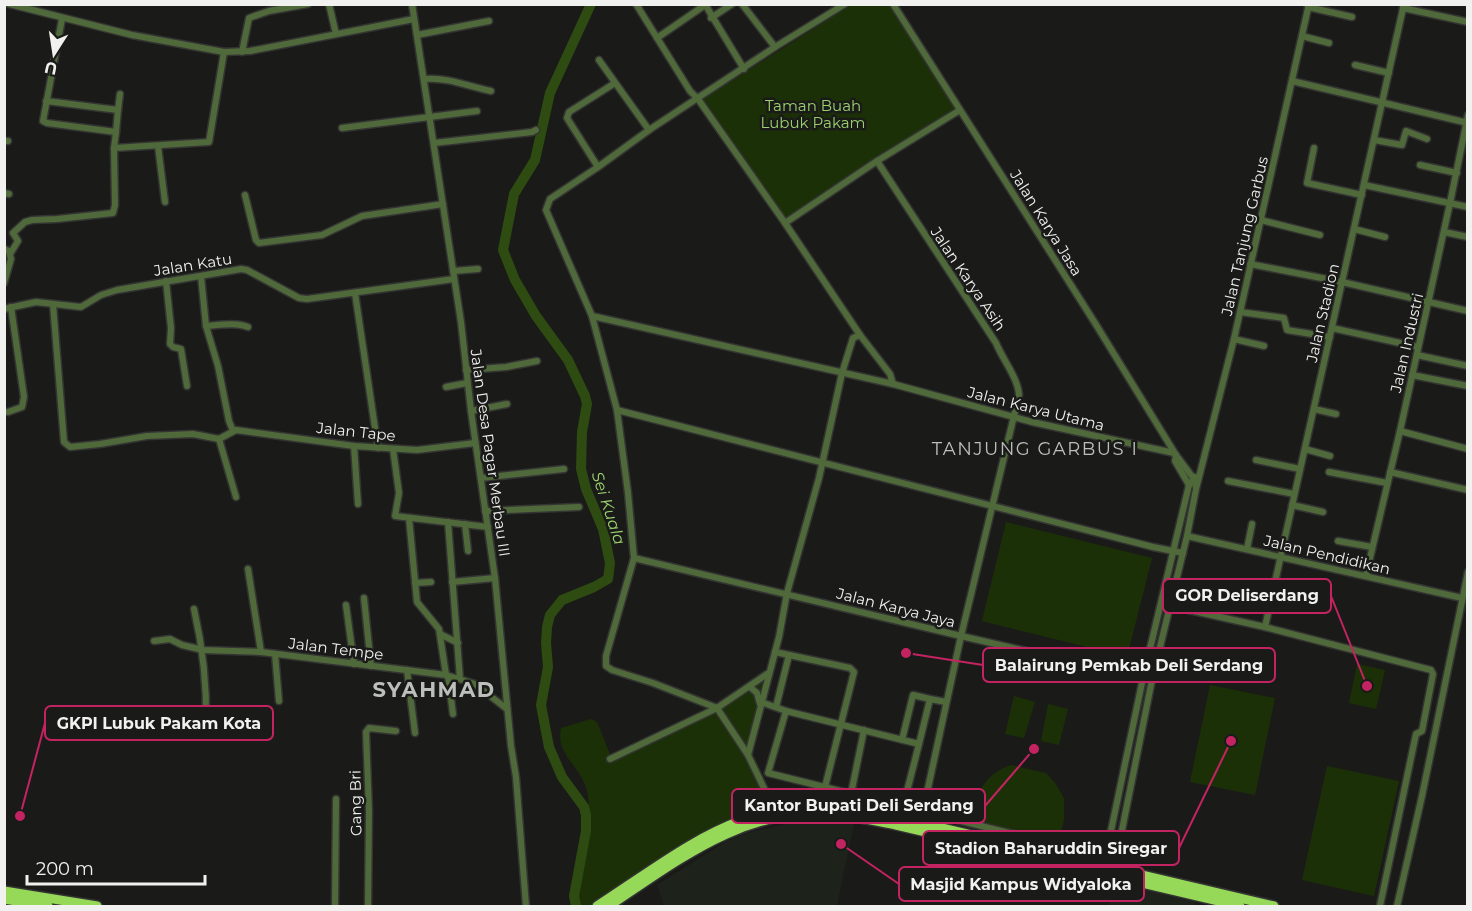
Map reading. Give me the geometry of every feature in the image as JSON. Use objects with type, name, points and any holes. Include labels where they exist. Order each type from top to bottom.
[{"type":"highway","points":[[597,906],[714,831],[734,822],[775,811],[816,806],[862,810],[1103,870]]},
{"type":"highway","points":[[609,906],[716,838],[760,822],[803,814],[832,814],[1274,906]]},
{"type":"highway","points":[[1113,872],[1240,906]]},
{"type":"highway","points":[[4,891],[97,906]]},
{"type":"highway","points":[[4,899],[25,905],[48,906]]},
{"type":"street","points":[[9,4],[124,34],[224,52],[242,52],[414,19]]},
{"type":"street","points":[[42,14],[44,4]]},
{"type":"street","points":[[242,52],[249,18],[274,7],[308,4]]},
{"type":"street","points":[[329,4],[336,34]]},
{"type":"street","name":"Jalan Desa Pagar Merbau III","points":[[412,4],[444,204],[495,578],[516,777],[526,906]]},
{"type":"street","points":[[636,4],[690,91],[786,223],[860,335],[890,375],[893,384]]},
{"type":"street","points":[[711,18],[732,4]]},
{"type":"street","points":[[742,4],[775,47]]},
{"type":"street","points":[[775,811],[748,755],[717,708],[606,666],[606,656],[634,558],[630,502],[617,410],[592,316],[546,210],[550,200],[649,130],[845,4]]},
{"type":"street","name":"Jalan Karya Jasa","points":[[893,4],[1175,454],[1194,479],[1196,489]]},
{"type":"street","points":[[657,38],[705,5],[744,69]]},
{"type":"street","points":[[1309,6],[1352,17]]},
{"type":"street","name":"Jalan Tanjung Garbus","points":[[1113,872],[1152,680],[1171,606],[1196,489],[1234,339],[1309,6]]},
{"type":"street","points":[[1404,6],[1467,22]]},
{"type":"street","name":"Jalan Stadion","points":[[1265,627],[1404,6]]},
{"type":"street","points":[[62,19],[43,120],[47,123],[116,132]]},
{"type":"street","points":[[417,35],[489,21]]},
{"type":"street","points":[[1302,36],[1329,43]]},
{"type":"street","points":[[114,148],[209,142],[224,52]]},
{"type":"street","points":[[599,60],[649,130]]},
{"type":"street","points":[[1355,65],[1389,73]]},
{"type":"street","points":[[425,79],[438,78],[463,82],[492,90]]},
{"type":"street","points":[[1292,81],[1467,123]]},
{"type":"street","points":[[598,167],[567,118],[569,112],[615,83]]},
{"type":"street","points":[[4,283],[11,259],[7,251],[18,241],[14,237],[16,229],[25,222],[113,213],[115,208],[114,148],[120,94]]},
{"type":"street","points":[[46,101],[118,110]]},
{"type":"street","points":[[786,223],[877,161],[960,110]]},
{"type":"street","points":[[342,128],[477,111]]},
{"type":"street","name":"Jalan Industri","points":[[1365,576],[1401,431],[1467,115]]},
{"type":"street","points":[[434,143],[536,130]]},
{"type":"street","points":[[1374,140],[1402,145],[1406,131],[1427,138]]},
{"type":"street","points":[[158,146],[165,202]]},
{"type":"street","points":[[1314,148],[1306,180],[1308,184],[1362,195]]},
{"type":"street","name":"Jalan Karya Asih","points":[[877,161],[996,343],[1005,364],[1018,383],[1019,395],[961,636],[923,812]]},
{"type":"street","points":[[1420,165],[1457,171],[1467,170]]},
{"type":"street","points":[[1364,185],[1467,207]]},
{"type":"street","points":[[246,195],[256,240],[260,243],[322,235],[362,216],[444,204]]},
{"type":"street","points":[[1260,220],[1320,235]]},
{"type":"street","points":[[1354,230],[1384,237]]},
{"type":"street","points":[[1444,232],[1467,237]]},
{"type":"street","points":[[1250,264],[1342,282],[1467,311]]},
{"type":"street","name":"Jalan Katu","points":[[8,308],[36,302],[81,307],[101,295],[117,290],[241,269],[303,299],[454,279]]},
{"type":"street","points":[[453,271],[477,269]]},
{"type":"street","points":[[53,304],[66,445],[72,447],[177,434],[198,434],[219,439],[230,432],[229,421],[218,366],[206,326],[201,276]]},
{"type":"street","points":[[166,281],[171,328],[170,344],[182,351],[187,386]]},
{"type":"street","points":[[355,293],[378,448]]},
{"type":"street","points":[[8,308],[24,397],[22,407],[8,412]]},
{"type":"street","points":[[1240,312],[1284,318],[1287,330],[1330,337]]},
{"type":"street","name":"Jalan Karya Utama","points":[[592,316],[893,384],[1013,417],[1175,454]]},
{"type":"street","points":[[206,326],[228,324],[248,327]]},
{"type":"street","points":[[1332,328],[1418,347]]},
{"type":"street","points":[[748,755],[775,652],[787,593],[823,463],[842,373],[853,338],[860,335]]},
{"type":"street","points":[[1234,339],[1264,346]]},
{"type":"street","points":[[1417,355],[1467,366]]},
{"type":"street","points":[[466,370],[506,367],[537,360]]},
{"type":"street","points":[[1412,375],[1467,386]]},
{"type":"street","points":[[446,387],[467,383]]},
{"type":"street","points":[[471,411],[507,404]]},
{"type":"street","points":[[1314,409],[1336,414]]},
{"type":"street","points":[[617,410],[1183,553]]},
{"type":"street","points":[[1401,431],[1467,450]]},
{"type":"street","name":"Jalan Tape","points":[[230,432],[393,449],[417,450],[475,443]]},
{"type":"street","points":[[219,439],[236,497]]},
{"type":"street","points":[[354,446],[358,504]]},
{"type":"street","points":[[393,449],[399,493],[394,514],[409,518],[488,527]]},
{"type":"street","points":[[1305,449],[1330,456]]},
{"type":"street","name":"Jalan Karya Jasa","points":[[1175,454],[1175,461],[1189,486]]},
{"type":"street","points":[[1256,460],[1300,469]]},
{"type":"street","points":[[481,478],[564,470]]},
{"type":"street","points":[[1329,472],[1387,483]]},
{"type":"street","points":[[1390,472],[1467,490]]},
{"type":"street","points":[[1103,870],[1143,678],[1189,486],[1200,473]]},
{"type":"street","points":[[1228,481],[1294,494]]},
{"type":"street","points":[[1292,505],[1323,512]]},
{"type":"street","points":[[485,511],[579,507]]},
{"type":"street","points":[[409,518],[418,606],[438,627],[453,714]]},
{"type":"street","points":[[448,522],[460,679]]},
{"type":"street","points":[[465,524],[468,551]]},
{"type":"street","points":[[1247,549],[1252,525]]},
{"type":"street","name":"Jalan Pendidikan","points":[[1187,536],[1458,597]]},
{"type":"street","points":[[1338,542],[1372,548]]},
{"type":"street","name":"Jalan Karya Jaya","points":[[634,558],[1152,680]]},
{"type":"street","points":[[248,569],[261,652]]},
{"type":"street","points":[[1397,906],[1422,795],[1458,597],[1467,572]]},
{"type":"street","points":[[452,582],[495,578]]},
{"type":"street","points":[[415,583],[431,582]]},
{"type":"street","points":[[364,598],[371,666]]},
{"type":"street","points":[[346,605],[354,664]]},
{"type":"street","points":[[1171,606],[1265,627],[1429,669],[1433,672],[1422,731],[1416,734],[1380,906]]},
{"type":"street","points":[[194,609],[203,650],[207,695],[206,725]]},
{"type":"street","points":[[440,634],[458,648]]},
{"type":"street","name":"Jalan Tempe","points":[[154,641],[173,640],[182,645],[203,650],[261,652],[447,675],[475,684],[507,707]]},
{"type":"street","points":[[775,652],[854,672],[825,787]]},
{"type":"street","points":[[275,654],[279,701]]},
{"type":"street","points":[[776,707],[789,655]]},
{"type":"street","points":[[407,670],[415,733]]},
{"type":"street","points":[[610,759],[717,708],[768,674]]},
{"type":"street","points":[[750,687],[757,693],[761,705]]},
{"type":"street","points":[[902,740],[913,695],[946,702]]},
{"type":"street","points":[[903,807],[930,699]]},
{"type":"street","points":[[761,705],[919,744]]},
{"type":"street","points":[[768,773],[786,711]]},
{"type":"street","name":"Gang Bri","points":[[368,906],[369,813],[366,732],[369,728],[396,731]]},
{"type":"street","points":[[851,794],[864,730]]},
{"type":"street","points":[[758,774],[768,773],[1062,846],[1106,854]]},
{"type":"street","points":[[335,906],[336,799]]},
{"type":"shaded area","points":[[824,820],[854,824],[837,906],[664,906],[657,885],[725,842],[747,833],[787,824]]},
{"type":"shaded area","points":[[1114,882],[1196,901],[1194,906],[1109,906]]},
{"type":"green space","name":"Taman Buah Lubuk Pakam","points":[[890,4],[957,110],[786,220],[703,99],[851,5]]},
{"type":"green space","points":[[1006,522],[1152,558],[1127,657],[982,621]]},
{"type":"green space","points":[[1357,664],[1385,670],[1376,709],[1349,703]]},
{"type":"green space","points":[[769,676],[751,765],[772,810],[665,859],[662,856],[592,906],[581,906],[578,898],[588,830],[589,803],[584,783],[562,746],[561,728],[591,719],[597,722],[612,759],[716,710]]},
{"type":"green space","points":[[1210,685],[1275,698],[1255,795],[1190,782]]},
{"type":"green space","points":[[1014,696],[1035,702],[1024,738],[1005,734]]},
{"type":"green space","points":[[1048,704],[1068,709],[1059,745],[1041,741]]},
{"type":"green space","points":[[1011,765],[1046,773],[1055,783],[1064,798],[1064,819],[1059,842],[969,820],[982,786],[993,774]]},
{"type":"green space","points":[[1327,766],[1399,781],[1374,896],[1302,880]]},
{"type":"waterway","name":"Sei Kuala","points":[[576,906],[574,896],[586,831],[586,815],[584,807],[562,777],[549,747],[541,705],[548,667],[547,627],[550,615],[562,600],[608,579],[610,563],[603,529],[586,489],[581,469],[582,432],[587,404],[585,396],[568,360],[536,316],[515,280],[503,250],[514,194],[535,160],[550,93],[591,4]]},
{"type":"place","name":"Balairung Pemkab Deli Serdang","points":[[906,653]]},
{"type":"place","name":"GOR Deliserdang","points":[[1367,686]]},
{"type":"place","name":"Stadion Baharuddin Siregar","points":[[1231,741]]},
{"type":"place","name":"Kantor Bupati Deli Serdang","points":[[1034,749]]},
{"type":"place","name":"GKPI Lubuk Pakam Kota","points":[[20,816]]},
{"type":"place","name":"Masjid Kampus Widyaloka","points":[[841,844]]},
{"type":"district","name":"TANJUNG GARBUS I","points":[[1035,449]]},
{"type":"district","name":"SYAHMAD","points":[[434,690]]}]
